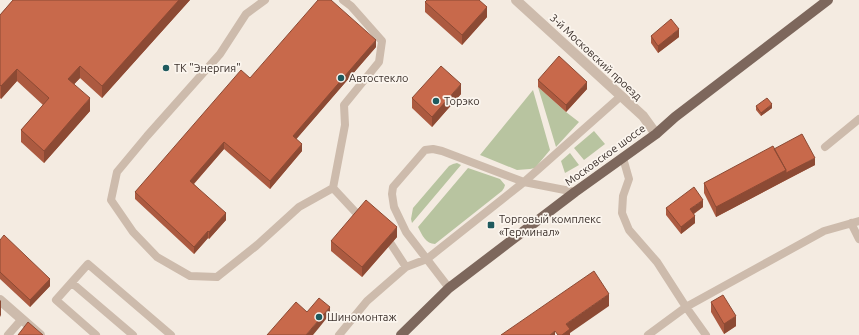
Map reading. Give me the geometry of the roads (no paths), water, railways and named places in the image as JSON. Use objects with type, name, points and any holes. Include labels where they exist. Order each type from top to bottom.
[{"type":"main road","name":"Московское шоссе","points":[[401,335],[449,288],[575,192],[656,134],[675,117],[828,0]]},
{"type":"street","name":"3-й Московский проезд","points":[[516,0],[643,116],[656,134]]},
{"type":"street","points":[[0,300],[40,335]]},
{"type":"lane","points":[[265,0],[246,14],[220,54],[117,172],[111,200],[133,232],[157,257],[190,276],[217,277],[256,246],[299,207],[333,188]]},
{"type":"lane","points":[[333,188],[345,125],[344,105],[379,62],[382,40],[344,0]]},
{"type":"lane","points":[[338,335],[367,301],[406,267],[426,259],[524,182],[621,96]]},
{"type":"lane","points":[[825,148],[859,119]]},
{"type":"lane","points":[[449,288],[406,232],[394,207],[392,194],[393,187],[425,150],[433,149],[442,151],[524,182],[575,192]]},
{"type":"lane","points":[[623,158],[629,179],[623,196],[622,213],[629,230],[657,262],[706,335]]},
{"type":"lane","points":[[333,188],[360,217]]},
{"type":"lane","points":[[648,335],[686,307],[824,231],[855,222],[859,239]]},
{"type":"lane","points":[[391,244],[406,267]]},
{"type":"lane","points":[[96,335],[56,300],[88,264],[171,335]]},
{"type":"lane","points":[[72,283],[133,335]]},
{"type":"lane","points":[[8,335],[22,319]]},
{"type":"place","name":"ТК \"Энергия\"","points":[[166,68]]},
{"type":"place","name":"Автостекло","points":[[341,78]]},
{"type":"place","name":"Торэко","points":[[436,101]]},
{"type":"place","name":"Торговый комплекс «Терминал»","points":[[491,225]]},
{"type":"place","name":"Шиномонтаж","points":[[319,317]]}]
